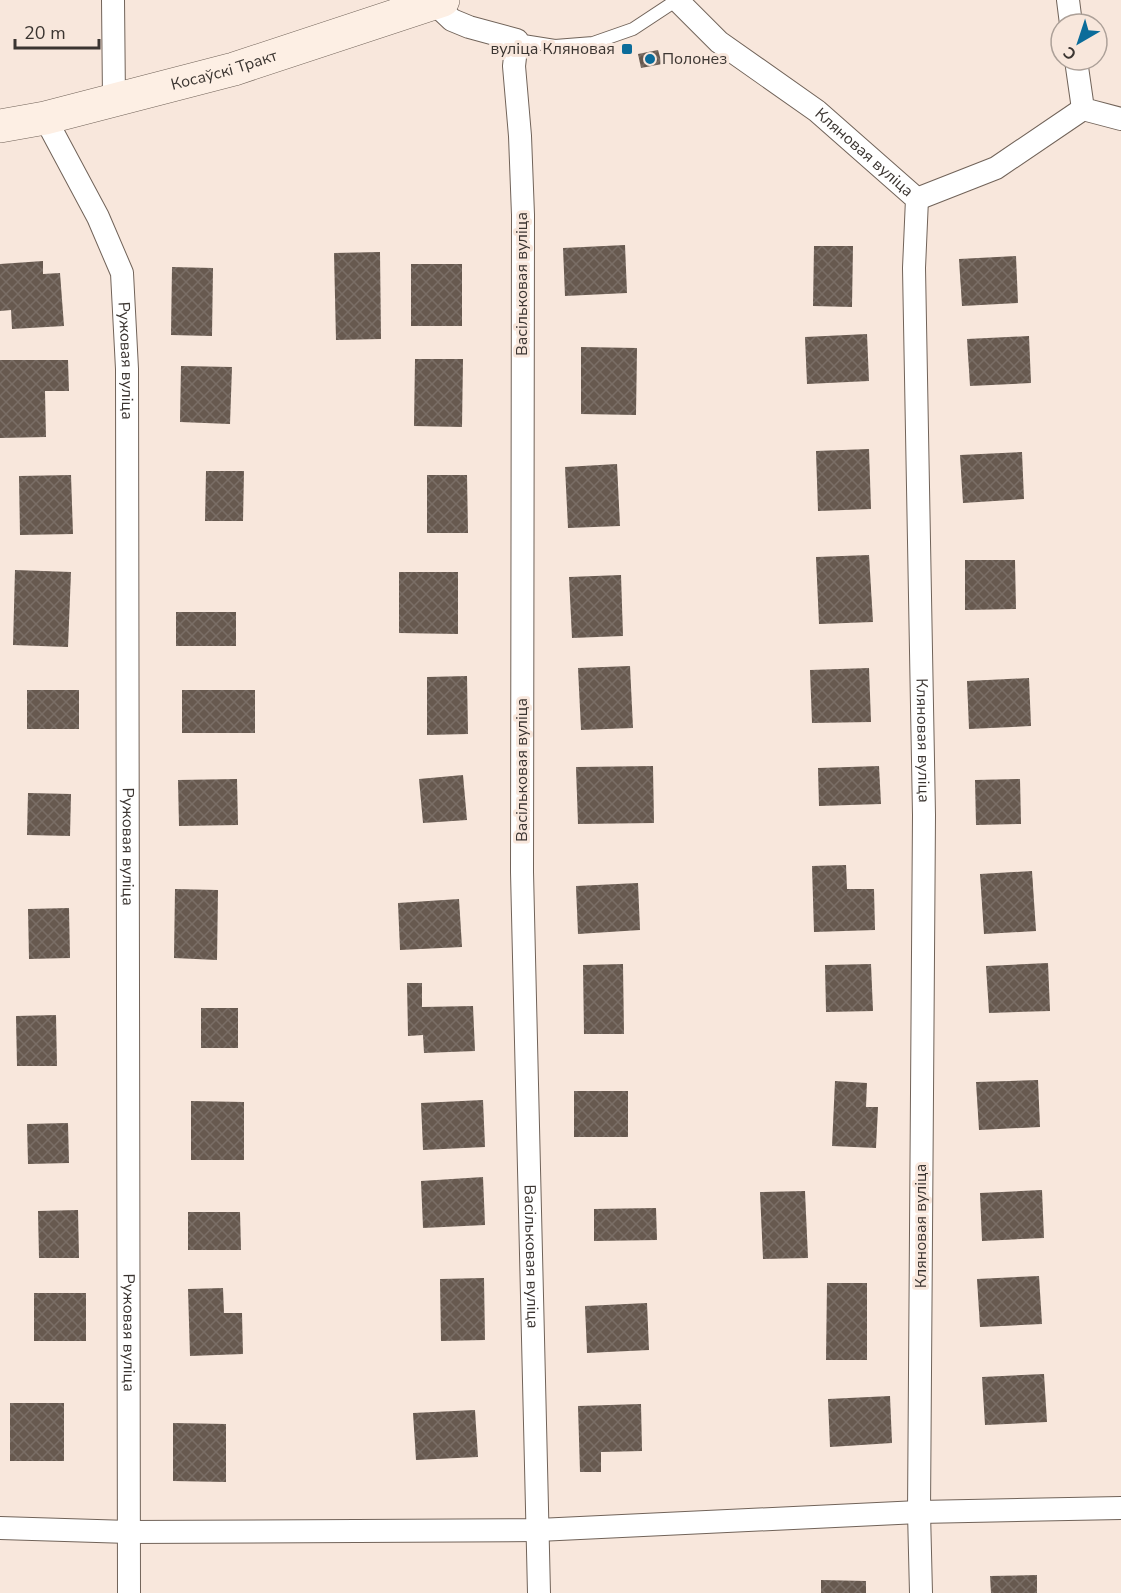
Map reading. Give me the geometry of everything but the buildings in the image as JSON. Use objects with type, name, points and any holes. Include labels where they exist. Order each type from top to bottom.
[{"type":"main road","name":"Косаўскі Тракт","points":[[0,126],[45,118],[234,69],[439,2]]},
{"type":"street","points":[[113,0],[114,99]]},
{"type":"street","name":"Кляновая вуліца","points":[[677,0],[719,42],[817,111],[917,199],[914,268],[924,815],[921,1593]]},
{"type":"street","points":[[439,2],[452,20],[517,40]]},
{"type":"street","name":"Васільковая вуліца","points":[[517,40],[514,66],[523,215],[522,872],[538,1593]]},
{"type":"street","points":[[1078,72],[1083,109]]},
{"type":"street","points":[[917,199],[996,168],[1083,109],[1121,119]]},
{"type":"street","name":"Ружовая вуліца","points":[[45,118],[98,217],[122,273],[127,369],[129,1593]]},
{"type":"street","points":[[0,1528],[129,1532],[538,1530],[920,1512],[1121,1508]]},
{"type":"lane","points":[[517,40],[555,46],[593,43],[633,29],[677,0]]},
{"type":"place","name":"вуліца Кляновая","points":[[627,49]]},
{"type":"place","name":"Полонез","points":[[650,59]]}]
